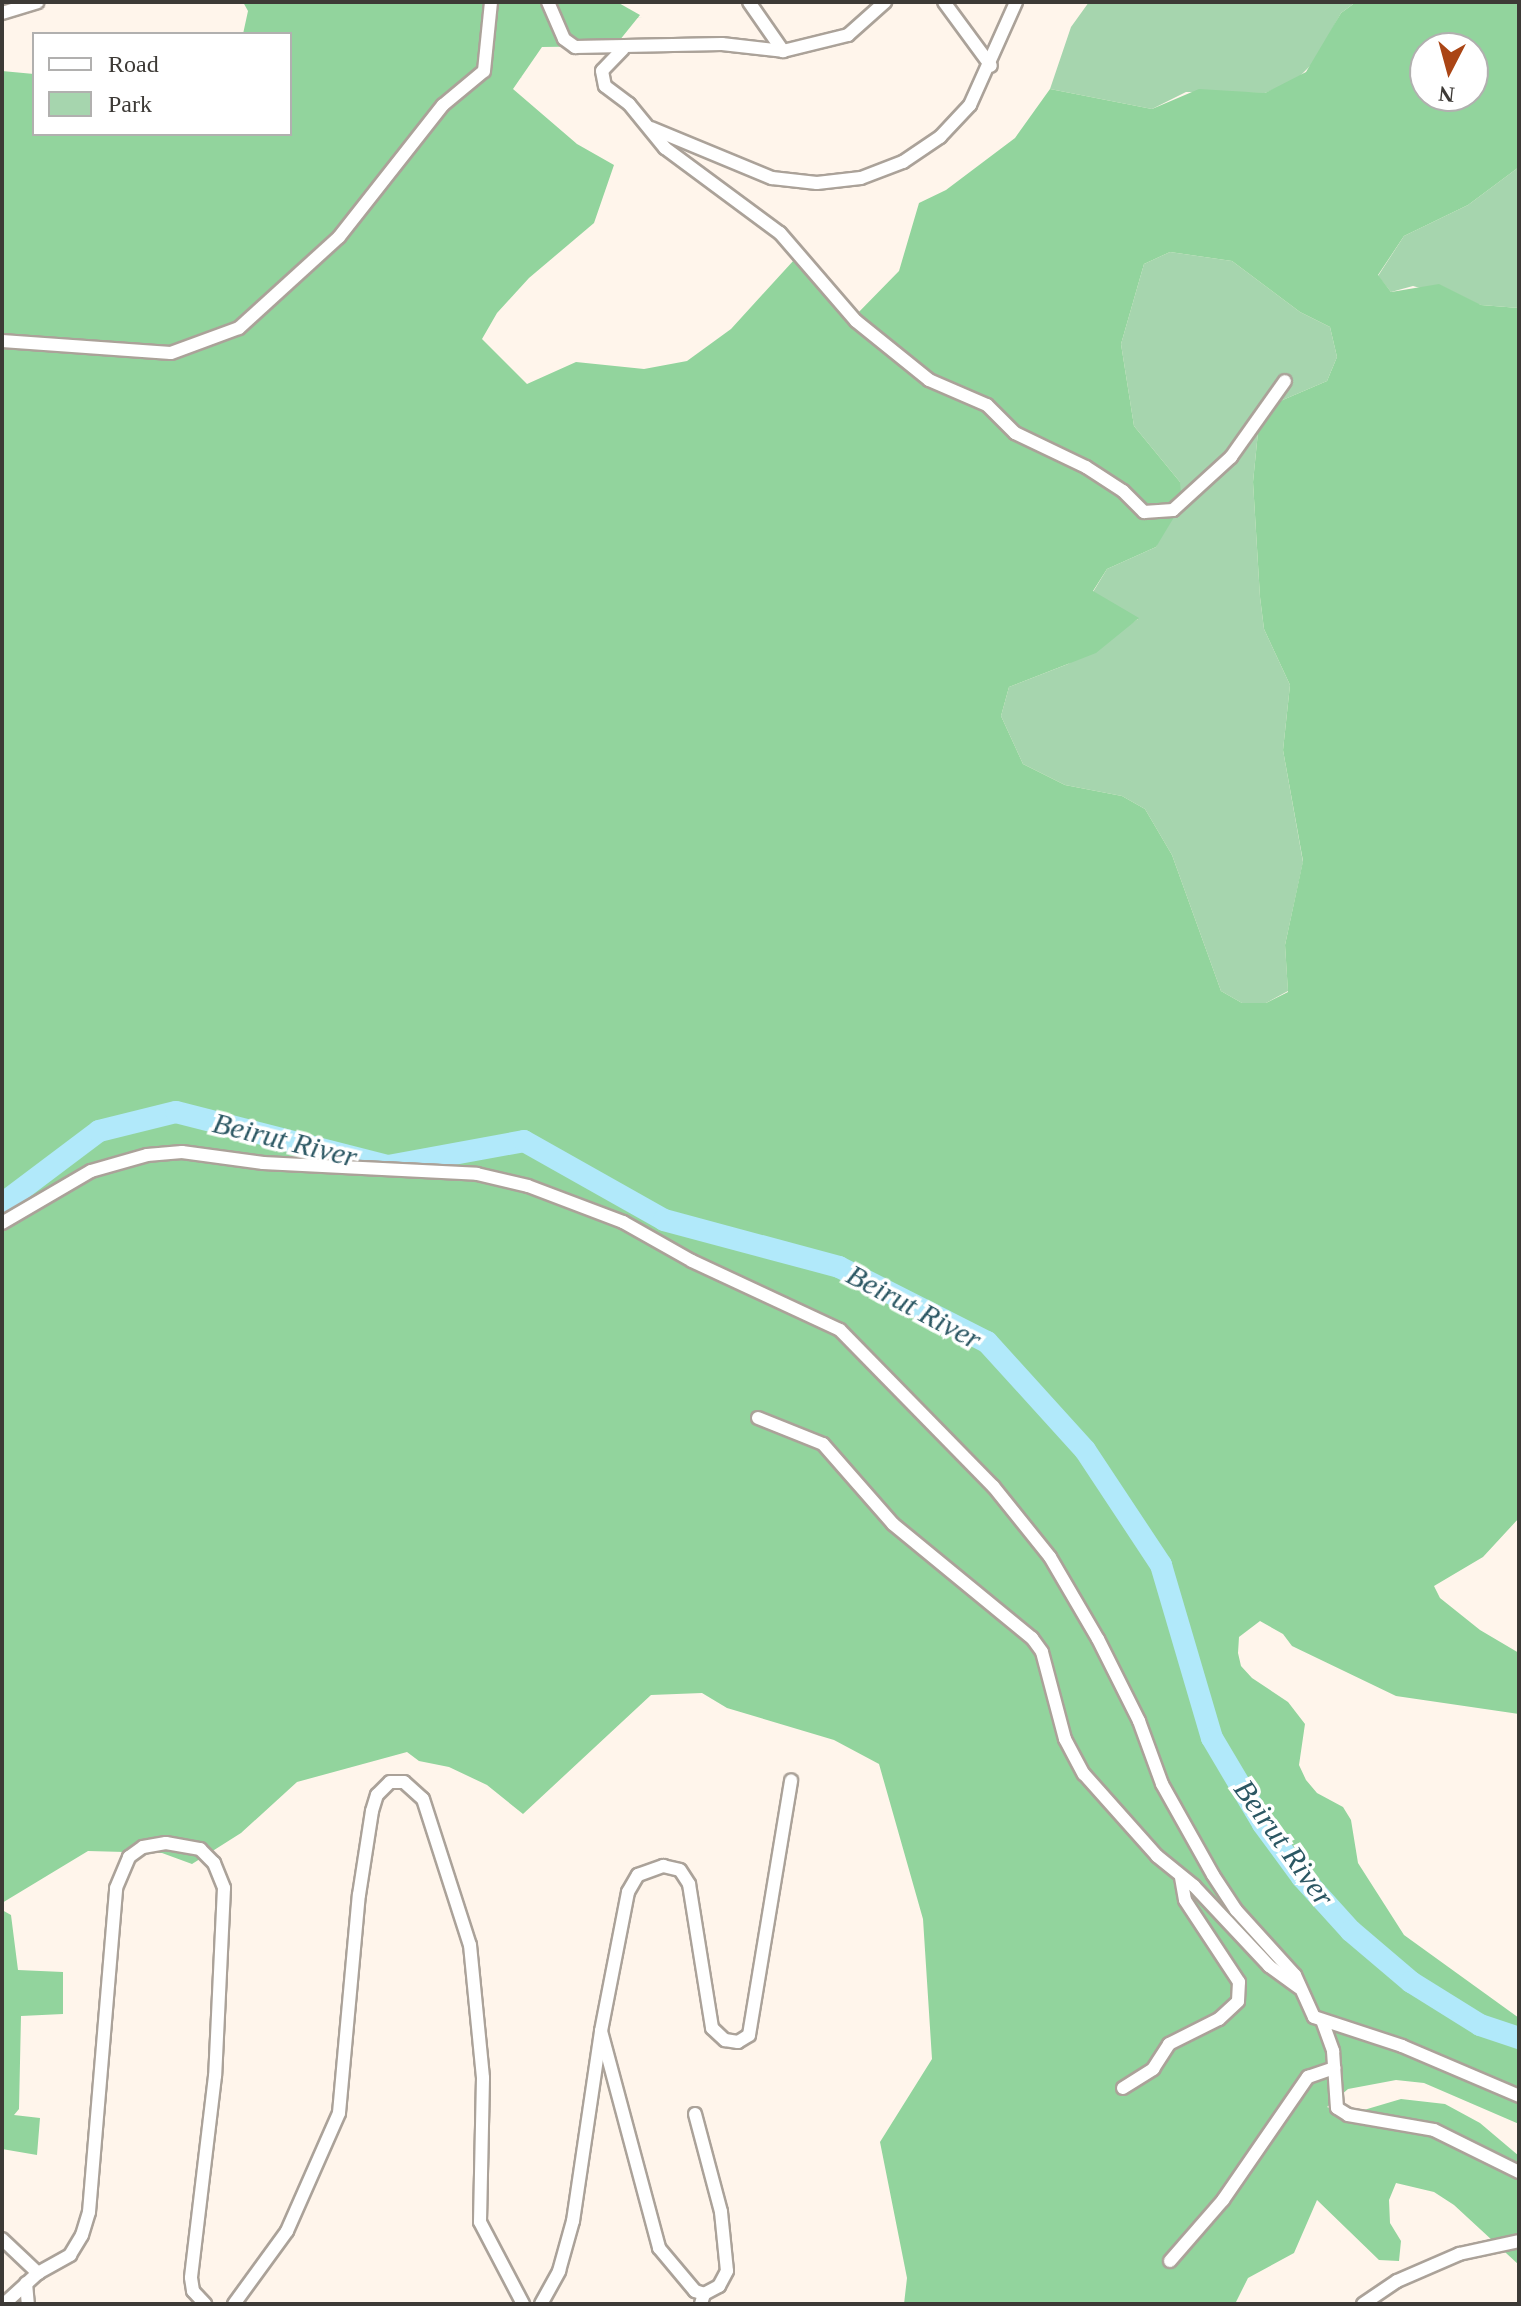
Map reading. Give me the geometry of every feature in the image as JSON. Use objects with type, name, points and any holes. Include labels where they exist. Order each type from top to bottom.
[{"type":"street","points":[[2,13],[37,2]]},
{"type":"street","points":[[2,341],[171,353],[239,328],[339,237],[443,105],[484,71],[491,2]]},
{"type":"street","points":[[548,2],[564,39],[575,47],[623,49],[722,44],[783,51],[848,35],[885,2]]},
{"type":"street","points":[[749,2],[783,51]]},
{"type":"street","points":[[944,2],[991,66]]},
{"type":"street","points":[[648,127],[772,178],[817,183],[861,178],[903,162],[940,137],[970,105],[991,66],[1016,2]]},
{"type":"street","points":[[623,49],[604,67],[603,81],[665,148],[780,233],[856,321],[929,380],[987,405],[1015,433],[1086,467],[1123,491],[1144,512],[1173,510],[1231,457],[1285,381]]},
{"type":"street","points":[[2,1223],[91,1171],[147,1155],[182,1152],[263,1163],[477,1174],[528,1186],[623,1222],[692,1261],[840,1330],[993,1486],[1050,1557],[1098,1639],[1139,1721],[1162,1784],[1213,1875],[1236,1910],[1295,1975],[1314,2017],[1323,2023],[1402,2046],[1519,2096]]},
{"type":"street","points":[[758,1418],[823,1444],[893,1524],[1032,1638],[1042,1652],[1075,1761],[1181,1877],[1269,1966],[1301,1990]]},
{"type":"street","points":[[541,2304],[559,2271],[573,2221],[601,2031],[628,1892],[638,1875],[663,1866],[680,1870],[689,1884],[712,2028],[725,2040],[738,2042],[749,2035],[791,1780]]},
{"type":"street","points":[[234,2304],[287,2231],[339,2113],[359,1895],[372,1811],[377,1795],[390,1782],[404,1782],[416,1789],[427,1810],[470,1945],[483,2078],[480,2222],[523,2304]]},
{"type":"street","points":[[4,2304],[38,2273],[70,2255],[89,2212],[121,1870],[143,1847],[184,1845],[200,1849],[214,1863],[224,1888],[215,2076],[191,2278],[205,2304]]},
{"type":"street","points":[[1123,2088],[1153,2069],[1169,2044],[1219,2019],[1238,2001],[1239,1982],[1185,1900],[1181,1877]]},
{"type":"street","points":[[1323,2023],[1334,2068],[1333,2096],[1337,2108],[1348,2115],[1434,2130],[1519,2172]]},
{"type":"street","points":[[601,2031],[659,2248],[703,2299],[719,2286],[727,2271],[721,2212],[695,2114]]},
{"type":"street","points":[[1170,2261],[1223,2200],[1308,2077],[1334,2068]]},
{"type":"street","points":[[2,2239],[38,2273]]},
{"type":"street","points":[[1363,2304],[1397,2281],[1459,2254],[1519,2241]]},
{"type":"street","points":[[26,2283],[28,2304]]},
{"type":"green space","points":[[243,2],[617,2],[640,15],[615,46],[542,47],[513,89],[577,144],[614,165],[594,223],[529,278],[497,313],[482,339],[527,384],[576,362],[644,369],[687,361],[731,329],[794,260],[854,317],[899,271],[919,203],[946,190],[1015,138],[1050,89],[1152,109],[1199,89],[1265,93],[1306,72],[1341,13],[1356,2],[1519,2],[1519,167],[1468,205],[1404,236],[1378,275],[1391,292],[1439,284],[1481,305],[1519,308],[1519,1518],[1483,1557],[1434,1586],[1440,1598],[1480,1630],[1519,1653],[1519,1714],[1396,1696],[1292,1646],[1283,1634],[1260,1621],[1239,1637],[1238,1653],[1241,1666],[1252,1678],[1288,1702],[1305,1724],[1299,1765],[1306,1780],[1317,1793],[1343,1807],[1351,1820],[1358,1863],[1404,1935],[1519,2018],[1519,2124],[1424,2083],[1396,2080],[1348,2089],[1327,2107],[1347,2115],[1401,2099],[1445,2104],[1480,2123],[1519,2156],[1519,2265],[1454,2205],[1434,2192],[1396,2183],[1389,2200],[1390,2223],[1401,2241],[1399,2261],[1379,2260],[1317,2200],[1294,2253],[1248,2278],[1235,2304],[904,2304],[907,2278],[880,2142],[932,2059],[923,1919],[879,1764],[834,1740],[727,1708],[702,1693],[651,1695],[523,1814],[487,1785],[449,1767],[419,1761],[407,1752],[297,1782],[241,1833],[192,1864],[162,1853],[88,1851],[2,1903],[2,71],[32,74],[32,136],[292,136],[292,32],[243,32],[248,11]],"holes":[[[1170,252],[1232,261],[1300,312],[1330,327],[1337,357],[1327,381],[1278,402],[1259,422],[1253,482],[1264,629],[1290,685],[1283,750],[1303,861],[1285,945],[1288,992],[1266,1003],[1242,1003],[1221,991],[1172,855],[1145,809],[1122,796],[1065,785],[1023,764],[1001,716],[1009,687],[1096,653],[1139,618],[1093,591],[1107,569],[1156,547],[1182,504],[1180,482],[1134,426],[1121,344],[1144,264]]]},
{"type":"green space","points":[[1089,2],[1356,2],[1341,13],[1314,62],[1295,81],[1265,93],[1186,92],[1152,109],[1050,89],[1071,27]]},
{"type":"green space","points":[[1519,167],[1519,308],[1481,305],[1413,286],[1391,292],[1378,276],[1404,236],[1468,205]]},
{"type":"green space","points":[[1170,252],[1232,261],[1300,312],[1330,327],[1337,357],[1327,381],[1278,402],[1259,422],[1253,482],[1260,597],[1264,629],[1290,685],[1283,750],[1303,862],[1285,945],[1288,991],[1266,1003],[1242,1003],[1221,991],[1172,855],[1145,809],[1122,796],[1065,785],[1023,764],[1001,716],[1009,687],[1068,664],[1138,619],[1093,592],[1107,569],[1156,547],[1180,482],[1134,426],[1121,344],[1144,264]]},
{"type":"green space","points":[[2,1910],[11,1915],[18,1970],[63,1972],[63,2014],[21,2016],[19,2109],[14,2115],[40,2118],[37,2155],[2,2149]]},
{"type":"waterway","name":"Beirut River","points":[[2,1204],[99,1131],[176,1112],[388,1166],[524,1141],[664,1220],[839,1267],[987,1342],[1085,1450],[1161,1565],[1212,1738],[1263,1824],[1302,1877],[1351,1931],[1411,1982],[1480,2025],[1519,2038]]}]
